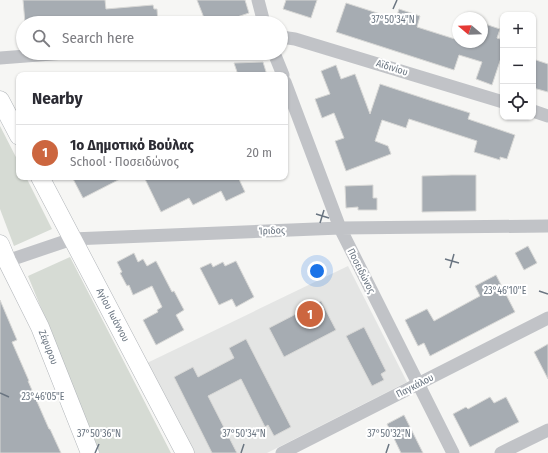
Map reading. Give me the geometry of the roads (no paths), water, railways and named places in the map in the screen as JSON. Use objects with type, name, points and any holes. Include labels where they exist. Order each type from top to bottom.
[{"type":"street","points":[[258,0],[262,16]]},
{"type":"street","name":"Αϊδινίου","points":[[288,38],[500,101]]},
{"type":"street","points":[[0,58],[16,57]]},
{"type":"street","points":[[277,60],[281,72]]},
{"type":"street","name":"Ποσειδώνος","points":[[288,90],[340,228],[453,453]]},
{"type":"street","points":[[0,100],[16,130]]},
{"type":"street","points":[[536,112],[548,116]]},
{"type":"street","name":"Αγίου Ιωάννου","points":[[42,180],[185,453]]},
{"type":"street","name":"Ίριδος","points":[[4,260],[72,239],[340,228],[548,226]]},
{"type":"street","name":"Ζέφυρου","points":[[0,244],[4,260],[40,327],[90,453]]},
{"type":"street","name":"Παγκάλου","points":[[282,453],[548,318]]},
{"type":"street","points":[[501,453],[548,430]]},
{"type":"place","name":"1ο Δημοτικό Βούλας","points":[[310,314]]}]
